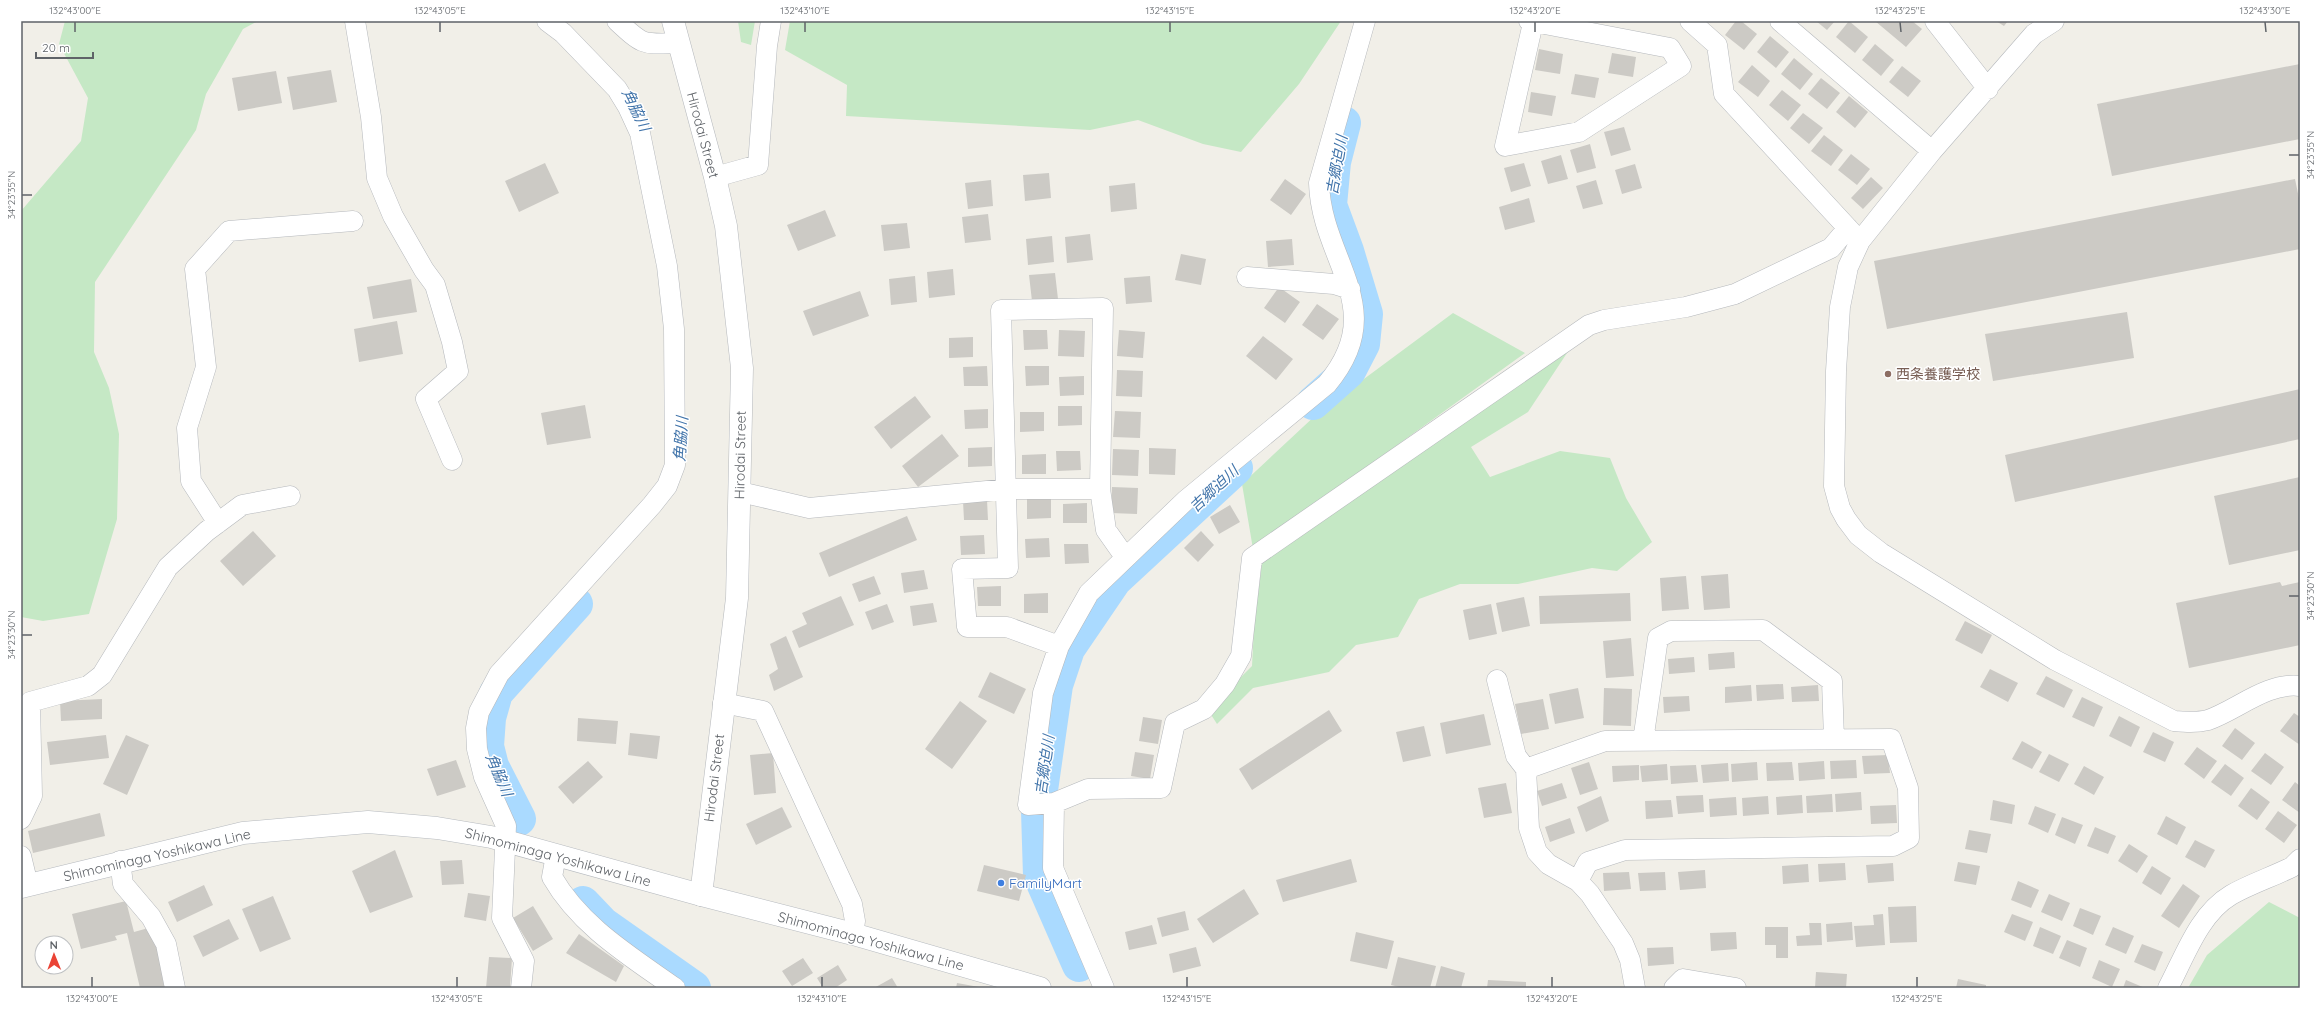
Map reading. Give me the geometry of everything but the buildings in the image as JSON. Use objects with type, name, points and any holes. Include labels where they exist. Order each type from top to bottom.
[{"type":"main road","name":"Hirodai Street","points":[[673,21],[715,177],[726,226],[742,368],[737,598],[723,703],[701,895]]},
{"type":"main road","name":"Shimominaga Yoshikawa Line","points":[[24,886],[120,861],[243,833],[368,822],[437,828],[506,841],[701,895],[853,934],[1040,988]]},
{"type":"street","points":[[355,21],[371,117],[377,178],[393,216],[424,270],[435,285],[452,342],[458,371],[426,399],[452,460]]},
{"type":"street","points":[[521,988],[524,961],[502,918],[506,826],[502,814],[484,777],[477,749],[476,728],[479,712],[499,674],[652,505],[667,486],[675,465],[674,329],[667,266],[640,133],[628,107],[617,89],[563,33],[547,21]]},
{"type":"street","points":[[616,21],[637,40],[642,42],[648,44],[678,43]]},
{"type":"street","points":[[715,177],[758,165],[766,46],[771,21]]},
{"type":"street","points":[[1366,21],[1319,183],[1320,202],[1324,222],[1350,289],[1355,324],[1349,351],[1340,368],[1327,384],[1186,500],[1089,593],[1058,646],[1043,693],[1028,805],[1046,804],[1088,789],[1161,788],[1175,723],[1204,708],[1225,684],[1241,656],[1252,558],[1589,325],[1604,320],[1686,307],[1735,294],[1832,248],[1854,241]]},
{"type":"street","points":[[1690,21],[1717,45],[1724,94],[1854,241]]},
{"type":"street","points":[[1780,21],[1932,151]]},
{"type":"street","points":[[1935,21],[1988,89]]},
{"type":"street","points":[[2054,21],[2034,34],[1988,89],[1854,241],[1840,307],[1836,371],[1834,486],[1840,508],[1858,535],[1881,553],[2055,660],[2174,721],[2190,723],[2207,720],[2274,689],[2291,685],[2300,686]]},
{"type":"street","points":[[1531,22],[1670,48],[1681,66],[1579,132],[1505,146],[1531,22]]},
{"type":"street","points":[[218,523],[191,481],[187,428],[206,367],[195,269],[228,231],[353,221]]},
{"type":"street","points":[[1247,278],[1334,284],[1350,289]]},
{"type":"street","points":[[1058,646],[1007,627],[968,627],[962,569],[1008,568],[1008,489],[1001,310],[1103,308],[1100,489],[1106,530],[1125,557]]},
{"type":"street","points":[[740,492],[809,508],[1008,489],[1100,489]]},
{"type":"street","points":[[21,819],[32,796],[30,702],[88,686],[102,675],[168,567],[218,523],[242,505],[290,496]]},
{"type":"street","points":[[1643,741],[1658,638],[1672,631],[1763,630],[1832,681],[1834,739]]},
{"type":"street","points":[[1497,680],[1516,756],[1526,770],[1528,828],[1537,852],[1548,864],[1578,881],[1590,894],[1622,942],[1630,960],[1635,988]]},
{"type":"street","points":[[723,703],[763,712],[852,904],[855,921],[853,934]]},
{"type":"street","points":[[1526,770],[1605,741],[1890,739],[1908,788],[1909,838],[1893,846],[1625,850],[1588,862],[1578,881]]},
{"type":"street","points":[[1046,804],[1053,868],[1104,988]]},
{"type":"street","points":[[556,855],[552,877],[559,890],[595,930],[675,988]]},
{"type":"street","points":[[21,856],[24,886]]},
{"type":"street","points":[[2168,988],[2205,918],[2215,907],[2230,896],[2292,867],[2300,859]]},
{"type":"street","points":[[120,861],[123,884],[151,917],[166,944],[175,988]]},
{"type":"street","points":[[1674,988],[1683,979],[1736,988]]},
{"type":"green space","points":[[65,21],[258,21],[243,29],[206,94],[196,130],[95,282],[94,352],[109,388],[119,434],[117,519],[89,614],[43,621],[21,617],[21,211],[81,141],[88,98],[59,44]]},
{"type":"green space","points":[[738,21],[755,21],[751,45],[741,42]]},
{"type":"green space","points":[[790,21],[1341,21],[1299,84],[1241,152],[1203,144],[1138,120],[1090,130],[846,116],[847,85],[785,50]]},
{"type":"green space","points":[[1453,313],[1525,353],[1253,549],[1242,484],[1318,413]]},
{"type":"green space","points":[[1569,350],[1528,412],[1471,447],[1490,477],[1560,451],[1610,458],[1626,498],[1652,542],[1617,571],[1592,568],[1518,584],[1460,584],[1419,599],[1398,637],[1356,645],[1329,672],[1253,688],[1217,724],[1208,710],[1252,666],[1254,627],[1262,563],[1360,490]]},
{"type":"green space","points":[[2269,902],[2300,918],[2300,988],[2188,988],[2207,955]]},
{"type":"waterway","name":"吉郷迫川","points":[[1313,403],[1349,371],[1363,344],[1366,314],[1347,251],[1330,205],[1334,162],[1344,123]]},
{"type":"waterway","name":"吉郷迫川","points":[[1079,965],[1040,876],[1038,811],[1056,685],[1068,649],[1115,580],[1236,468]]},
{"type":"waterway","name":"角脇川","points":[[519,819],[492,766],[487,746],[489,718],[496,693],[576,604]]},
{"type":"waterway","name":"角脇川","points":[[583,903],[603,924],[694,988]]},
{"type":"place","name":"西条養護学校","points":[[1888,374]]},
{"type":"place","name":"FamilyMart","points":[[1001,883]]}]
